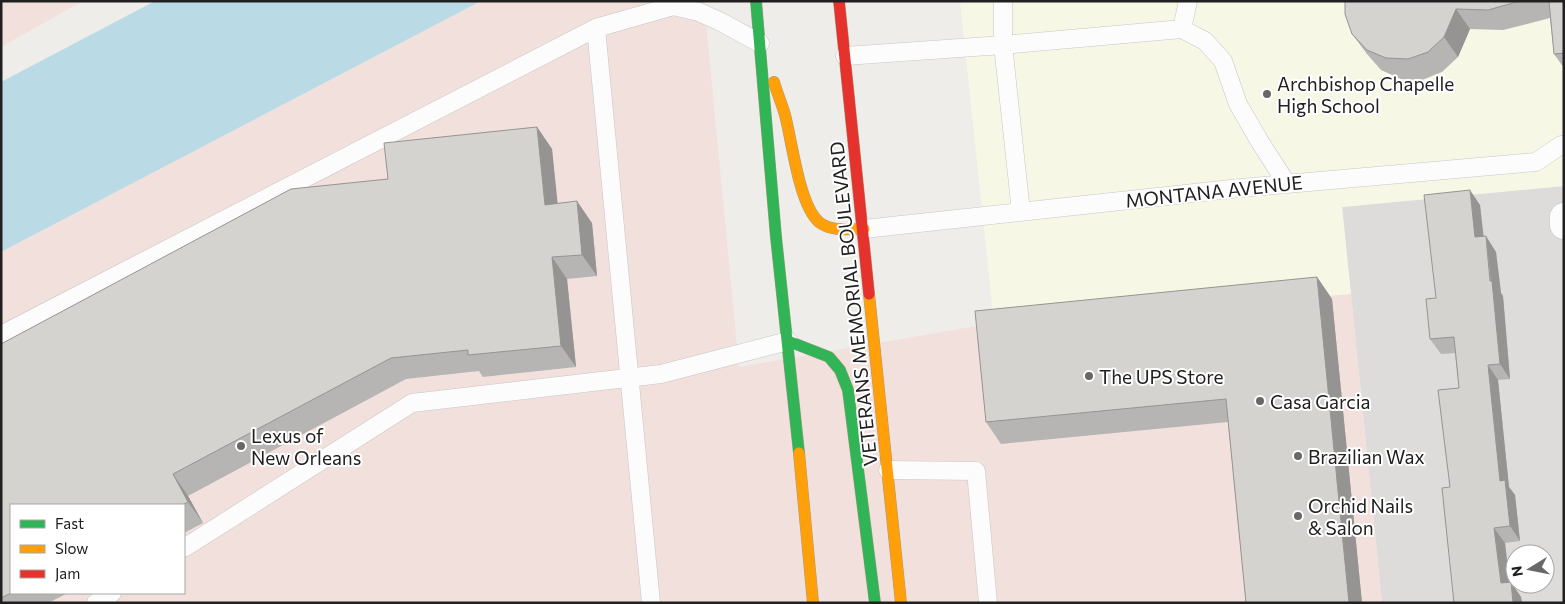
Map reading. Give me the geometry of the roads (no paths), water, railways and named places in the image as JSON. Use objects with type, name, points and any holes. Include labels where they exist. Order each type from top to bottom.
[{"type":"main road","points":[[756,1],[776,237],[813,603]]},
{"type":"main road","name":"VETERANS MEMORIAL BOULEVARD","points":[[840,1],[901,603]]},
{"type":"main road","points":[[760,43],[785,114],[797,171],[808,201],[818,220],[834,230],[864,229]]},
{"type":"main road","points":[[788,341],[828,357],[840,370],[848,390],[875,603]]},
{"type":"street","points":[[1563,218],[1564,225]]},
{"type":"lane","points":[[1003,1],[1003,45],[1021,212]]},
{"type":"lane","points":[[1182,29],[1188,1]]},
{"type":"lane","points":[[1,336],[596,28],[677,4],[722,22],[760,43]]},
{"type":"lane","points":[[596,28],[651,603]]},
{"type":"lane","points":[[845,56],[1003,45],[1182,29],[1206,40],[1223,61],[1238,104],[1287,184]]},
{"type":"lane","name":"MONTANA AVENUE","points":[[864,229],[1287,184],[1536,162],[1562,145]]},
{"type":"lane","points":[[185,547],[412,403],[662,374],[788,341]]},
{"type":"lane","points":[[888,470],[976,470],[988,603]]},
{"type":"lane","points":[[96,603],[110,594]]},
{"type":"water","points":[[155,1],[481,1],[1,252],[1,82]]},
{"type":"place","name":"Archbishop Chapelle High School","points":[[1267,94]]},
{"type":"place","name":"The UPS Store","points":[[1089,376]]},
{"type":"place","name":"Casa Garcia","points":[[1260,401]]},
{"type":"place","name":"Lexus of New Orleans","points":[[241,446]]},
{"type":"place","name":"Brazilian Wax","points":[[1298,456]]},
{"type":"place","name":"Orchid Nails & Salon","points":[[1298,516]]}]
